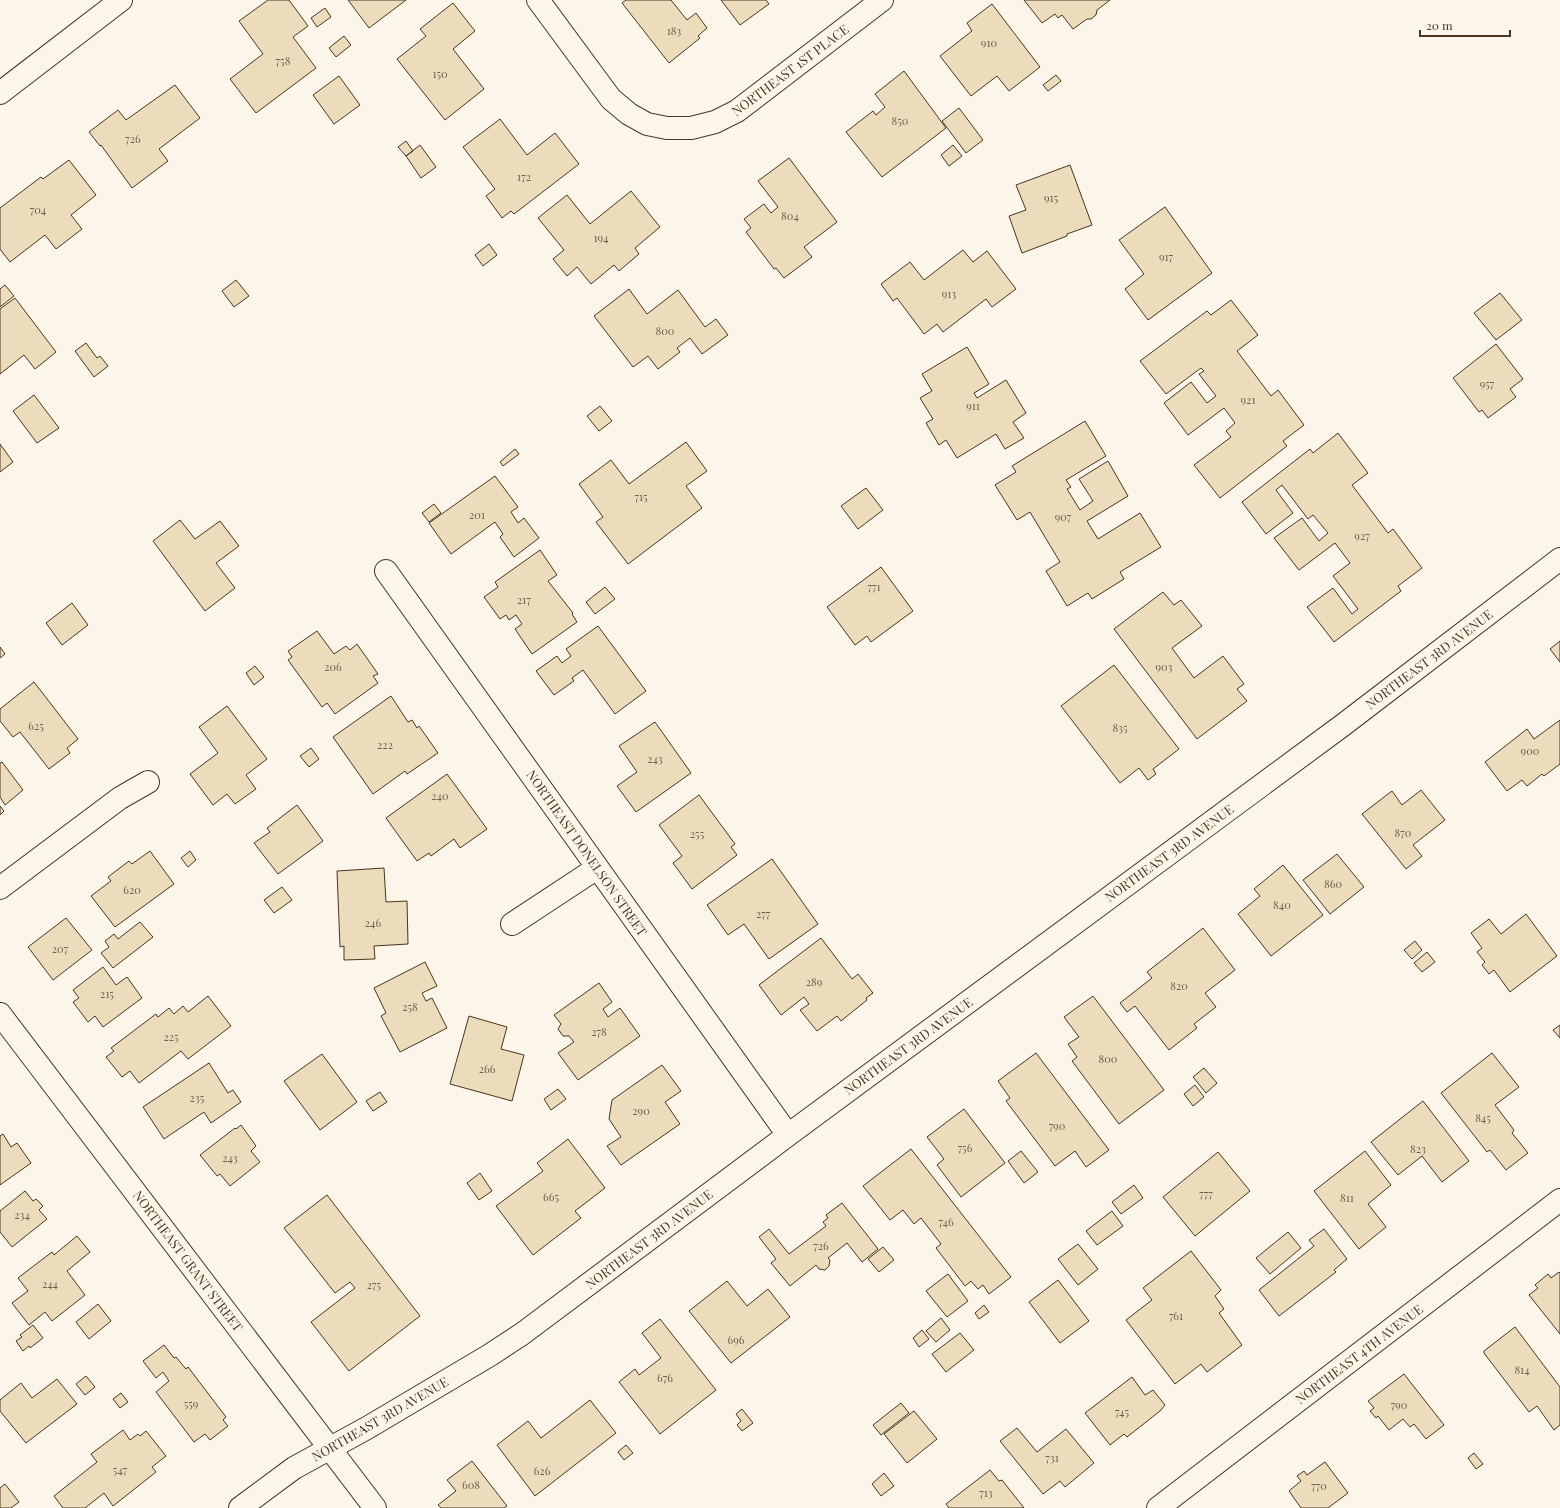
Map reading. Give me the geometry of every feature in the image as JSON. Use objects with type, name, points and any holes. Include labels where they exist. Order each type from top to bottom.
[{"type":"street","points":[[0,92],[122,0]]},
{"type":"street","name":"NORTHEAST 1ST PLACE","points":[[538,0],[611,99],[629,114],[648,124],[667,128],[691,128],[715,122],[738,111],[882,0]]},
{"type":"street","name":"NORTHEAST 3RD AVENUE","points":[[240,1508],[294,1468],[368,1428],[490,1356],[522,1334],[788,1135],[1336,730],[1560,559]]},
{"type":"street","name":"NORTHEAST DONELSON STREET","points":[[386,571],[788,1135]]},
{"type":"street","points":[[0,888],[120,798],[148,782]]},
{"type":"street","points":[[512,924],[597,868]]},
{"type":"street","name":"NORTHEAST GRANT STREET","points":[[0,1014],[375,1508]]},
{"type":"street","name":"NORTHEAST 4TH AVENUE","points":[[1158,1508],[1560,1200]]},
{"type":"building","points":[[268,0],[289,0],[308,26],[293,37],[316,68],[256,113],[230,79],[263,54],[239,21]]},
{"type":"building","points":[[348,0],[406,0],[369,28]]},
{"type":"building","points":[[626,0],[671,0],[687,20],[696,13],[707,28],[698,36],[700,38],[669,63],[622,3]]},
{"type":"building","points":[[721,0],[766,0],[769,4],[740,25]]},
{"type":"building","points":[[1024,0],[1110,0],[1097,10],[1096,15],[1091,19],[1087,19],[1073,29],[1062,15],[1058,18],[1055,14],[1042,23]]},
{"type":"building","points":[[453,3],[475,31],[453,49],[484,89],[445,120],[397,59],[426,36],[420,29]]},
{"type":"building","points":[[992,4],[1040,67],[1009,91],[997,76],[971,96],[940,56],[972,31],[967,23]]},
{"type":"building","points":[[325,8],[331,17],[317,27],[311,18]]},
{"type":"building","points":[[344,36],[351,45],[336,57],[329,48]]},
{"type":"building","points":[[904,71],[946,128],[882,177],[846,132],[873,111],[876,115],[885,107],[875,94]]},
{"type":"building","points":[[1056,75],[1061,81],[1048,91],[1043,85]]},
{"type":"building","points":[[339,76],[360,105],[334,124],[313,95]]},
{"type":"building","points":[[175,85],[200,118],[159,149],[168,161],[132,188],[101,145],[100,146],[89,132],[118,110],[126,120]]},
{"type":"building","points":[[959,108],[983,140],[966,153],[942,121]]},
{"type":"building","points":[[500,119],[527,155],[555,133],[579,164],[514,214],[511,211],[502,218],[486,196],[495,189],[463,147]]},
{"type":"building","points":[[406,141],[413,151],[406,156],[398,147]]},
{"type":"building","points":[[420,145],[436,167],[421,178],[406,156]]},
{"type":"building","points":[[953,145],[962,156],[949,166],[941,155]]},
{"type":"building","points":[[789,158],[837,222],[804,247],[812,257],[784,278],[776,268],[774,269],[746,232],[751,228],[744,219],[764,204],[771,213],[778,207],[758,181]]},
{"type":"building","points":[[69,160],[96,195],[71,215],[82,229],[56,249],[45,235],[10,262],[0,249],[0,208],[41,177],[43,179]]},
{"type":"building","points":[[1070,165],[1092,225],[1022,253],[1009,216],[1026,210],[1016,185]]},
{"type":"building","points":[[631,191],[660,227],[635,248],[639,254],[619,271],[614,265],[591,284],[577,267],[567,276],[553,259],[564,250],[538,218],[567,195],[590,224]]},
{"type":"building","points":[[1165,207],[1212,273],[1148,320],[1125,289],[1144,274],[1119,240]]},
{"type":"building","points":[[489,244],[497,255],[483,266],[475,255]]},
{"type":"building","points":[[963,250],[973,262],[987,251],[1016,289],[992,307],[986,299],[943,332],[937,324],[924,334],[897,298],[893,301],[881,284],[910,262],[924,280]]},
{"type":"building","points":[[236,280],[249,296],[234,307],[222,291]]},
{"type":"building","points":[[5,285],[14,296],[0,307],[0,289]]},
{"type":"building","points":[[629,289],[647,314],[678,290],[705,327],[716,319],[728,335],[702,354],[690,338],[677,348],[680,352],[658,369],[648,356],[633,367],[594,316]]},
{"type":"building","points":[[1500,293],[1522,320],[1496,340],[1474,313]]},
{"type":"building","points":[[15,298],[56,352],[35,369],[24,355],[0,374],[0,309]]},
{"type":"building","points":[[1231,300],[1258,335],[1237,351],[1271,396],[1278,390],[1304,425],[1283,441],[1287,446],[1220,498],[1194,465],[1231,437],[1226,431],[1235,423],[1224,408],[1188,435],[1164,403],[1191,382],[1207,403],[1216,396],[1199,374],[1204,371],[1201,368],[1166,394],[1140,361],[1207,311],[1211,315]]},
{"type":"building","points":[[86,343],[97,358],[100,356],[108,366],[94,377],[75,351]]},
{"type":"building","points":[[1496,344],[1523,379],[1510,389],[1516,397],[1488,418],[1482,410],[1479,412],[1453,378]]},
{"type":"building","points":[[967,347],[989,384],[974,393],[977,398],[1006,380],[1026,413],[1013,422],[1024,438],[1005,449],[996,434],[957,458],[946,440],[939,445],[926,423],[933,419],[920,398],[932,391],[922,374]]},
{"type":"building","points":[[34,395],[59,428],[37,443],[13,411]]},
{"type":"building","points":[[600,406],[612,421],[599,431],[587,416]]},
{"type":"building","points":[[1085,421],[1106,456],[1066,480],[1071,487],[1067,489],[1080,510],[1093,501],[1079,479],[1108,461],[1128,496],[1087,521],[1098,539],[1140,513],[1161,547],[1120,572],[1124,579],[1092,599],[1088,593],[1067,606],[1046,571],[1060,562],[1030,512],[1017,520],[995,485],[1016,472],[1012,466]]},
{"type":"building","points":[[1338,433],[1368,473],[1352,485],[1388,533],[1393,529],[1422,568],[1398,586],[1401,591],[1334,642],[1307,607],[1333,588],[1352,614],[1358,609],[1333,576],[1350,563],[1335,543],[1299,570],[1274,538],[1302,518],[1319,541],[1328,533],[1313,515],[1308,519],[1282,485],[1276,490],[1293,513],[1266,534],[1242,502],[1310,449],[1313,453]]},
{"type":"building","points":[[686,442],[707,471],[686,486],[702,508],[628,564],[596,522],[603,517],[579,484],[611,460],[629,484]]},
{"type":"building","points":[[0,444],[13,462],[0,472]]},
{"type":"building","points":[[515,449],[519,454],[503,466],[500,462]]},
{"type":"building","points":[[495,476],[518,507],[511,512],[518,523],[524,518],[539,538],[514,557],[500,537],[503,534],[495,522],[451,554],[429,523]]},
{"type":"building","points":[[866,488],[883,510],[858,529],[841,506]]},
{"type":"building","points":[[434,504],[441,513],[429,522],[422,513]]},
{"type":"building","points":[[180,520],[195,539],[220,521],[239,546],[216,563],[235,588],[205,611],[153,541]]},
{"type":"building","points":[[540,550],[557,575],[548,581],[573,613],[572,614],[577,622],[532,654],[515,629],[522,624],[516,615],[509,620],[506,615],[500,619],[484,597],[498,587],[495,582]]},
{"type":"building","points":[[881,567],[913,611],[871,642],[867,636],[855,645],[827,607]]},
{"type":"building","points":[[605,587],[615,599],[595,614],[586,602]]},
{"type":"building","points":[[1163,592],[1174,605],[1181,600],[1202,626],[1172,648],[1194,678],[1223,656],[1244,684],[1237,689],[1247,701],[1197,739],[1114,629]]},
{"type":"building","points":[[72,603],[88,625],[62,645],[46,623]]},
{"type":"building","points":[[598,626],[646,691],[615,714],[583,670],[572,678],[574,681],[554,695],[536,671],[557,656],[562,663],[571,656],[566,649]]},
{"type":"building","points":[[317,631],[334,654],[346,646],[350,650],[357,644],[378,674],[373,676],[378,683],[335,714],[327,703],[322,707],[288,660],[292,657],[288,651]]},
{"type":"building","points":[[1560,641],[1560,662],[1550,649]]},
{"type":"building","points":[[0,647],[5,654],[0,658]]},
{"type":"building","points":[[1114,665],[1179,749],[1153,769],[1156,774],[1148,780],[1139,768],[1120,783],[1061,706]]},
{"type":"building","points":[[255,666],[264,677],[254,685],[246,673]]},
{"type":"building","points":[[34,682],[78,739],[67,748],[70,753],[49,769],[20,732],[13,737],[0,721],[0,709]]},
{"type":"building","points":[[391,696],[408,722],[412,720],[417,728],[419,726],[438,753],[407,774],[405,771],[373,794],[333,737]]},
{"type":"building","points":[[227,706],[267,759],[246,775],[256,789],[235,804],[227,794],[213,805],[190,774],[218,753],[199,727]]},
{"type":"building","points":[[1560,720],[1560,764],[1544,776],[1542,774],[1527,786],[1522,780],[1507,791],[1485,762],[1527,729],[1534,739]]},
{"type":"building","points":[[655,722],[691,773],[636,812],[617,786],[637,772],[619,746]]},
{"type":"building","points":[[311,748],[319,759],[309,767],[300,756]]},
{"type":"building","points":[[2,762],[23,790],[5,805],[0,797],[0,763]]},
{"type":"building","points":[[447,774],[487,829],[460,848],[454,839],[431,856],[429,853],[417,861],[386,818]]},
{"type":"building","points":[[1421,790],[1445,820],[1413,845],[1422,856],[1406,869],[1362,814],[1392,791],[1402,805]]},
{"type":"building","points":[[699,795],[735,844],[731,847],[737,855],[692,889],[673,863],[682,856],[659,825]]},
{"type":"building","points":[[297,805],[323,841],[278,874],[254,843],[270,832],[267,828]]},
{"type":"building","points":[[0,806],[4,811],[0,815]]},
{"type":"building","points":[[150,851],[174,884],[115,927],[91,896],[111,881],[108,877],[129,861],[132,864]]},
{"type":"building","points":[[190,851],[196,860],[188,867],[181,858]]},
{"type":"building","points":[[1337,854],[1364,887],[1330,914],[1303,880]]},
{"type":"building","points":[[772,859],[818,924],[769,959],[744,924],[728,935],[707,905]]},
{"type":"building","points":[[1283,865],[1323,915],[1271,956],[1238,914],[1260,896],[1254,889]]},
{"type":"building","points":[[384,868],[386,902],[407,901],[408,944],[374,946],[375,959],[344,960],[344,946],[340,947],[337,871]]},
{"type":"building","points":[[282,887],[292,900],[274,913],[264,900]]},
{"type":"building","points":[[1526,914],[1557,956],[1510,992],[1494,970],[1489,974],[1482,965],[1485,962],[1477,952],[1482,948],[1471,933],[1489,919],[1501,934]]},
{"type":"building","points":[[66,918],[92,950],[53,980],[28,947]]},
{"type":"building","points":[[140,922],[153,937],[113,968],[101,953],[109,947],[105,941],[114,934],[118,939]]},
{"type":"building","points":[[1203,928],[1235,970],[1205,993],[1216,1007],[1194,1024],[1197,1028],[1169,1050],[1135,1006],[1127,1012],[1120,1003],[1152,978],[1147,972]]},
{"type":"building","points":[[821,938],[852,979],[858,974],[873,993],[866,998],[867,1000],[841,1021],[837,1016],[817,1031],[800,1010],[809,1004],[804,997],[781,1015],[759,985]]},
{"type":"building","points":[[1415,941],[1422,950],[1412,959],[1404,950]]},
{"type":"building","points":[[1427,952],[1435,962],[1422,972],[1414,963]]},
{"type":"building","points":[[425,962],[437,986],[422,993],[426,1001],[432,998],[447,1028],[400,1052],[381,1016],[386,1013],[374,988]]},
{"type":"building","points":[[103,967],[116,985],[127,977],[142,998],[103,1027],[95,1016],[88,1022],[73,1002],[79,998],[73,990]]},
{"type":"building","points":[[599,983],[612,1002],[603,1009],[608,1017],[620,1008],[640,1036],[578,1080],[558,1053],[574,1042],[569,1036],[563,1036],[558,1029],[561,1024],[554,1015]]},
{"type":"building","points":[[208,996],[231,1026],[188,1059],[181,1051],[139,1083],[130,1071],[122,1077],[106,1057],[114,1051],[111,1048],[156,1014],[158,1017],[169,1008],[174,1014],[183,1006],[188,1012]]},
{"type":"building","points":[[1093,996],[1164,1090],[1119,1124],[1072,1061],[1077,1057],[1068,1044],[1079,1037],[1064,1017]]},
{"type":"building","points":[[469,1016],[507,1027],[501,1049],[524,1055],[512,1101],[450,1084]]},
{"type":"building","points":[[1560,1025],[1560,1038],[1553,1030]]},
{"type":"building","points":[[1036,1053],[1109,1150],[1086,1167],[1075,1151],[1055,1166],[1006,1101],[1010,1098],[998,1081]]},
{"type":"building","points":[[1492,1053],[1519,1087],[1495,1105],[1514,1130],[1512,1133],[1528,1153],[1506,1170],[1490,1150],[1487,1152],[1441,1093]]},
{"type":"building","points":[[322,1054],[357,1102],[320,1130],[284,1081]]},
{"type":"building","points":[[209,1063],[228,1093],[233,1090],[241,1102],[211,1123],[204,1112],[164,1139],[143,1107]]},
{"type":"building","points":[[662,1065],[681,1091],[665,1102],[680,1124],[621,1165],[607,1146],[621,1137],[609,1119],[612,1100]]},
{"type":"building","points":[[1204,1068],[1217,1083],[1206,1093],[1193,1077]]},
{"type":"building","points":[[1195,1085],[1204,1097],[1193,1106],[1184,1094]]},
{"type":"building","points":[[558,1089],[566,1099],[551,1110],[544,1099]]},
{"type":"building","points":[[380,1092],[387,1102],[373,1111],[366,1101]]},
{"type":"building","points":[[1423,1101],[1469,1161],[1442,1182],[1422,1156],[1398,1175],[1371,1142]]},
{"type":"building","points":[[964,1109],[1005,1163],[961,1197],[937,1165],[944,1159],[927,1137]]},
{"type":"building","points":[[241,1125],[256,1146],[251,1151],[260,1162],[230,1186],[220,1174],[217,1176],[200,1155]]},
{"type":"building","points":[[3,1134],[11,1147],[17,1143],[31,1163],[0,1185],[0,1136]]},
{"type":"building","points":[[568,1139],[605,1188],[575,1211],[581,1218],[533,1255],[496,1206],[543,1171],[537,1163]]},
{"type":"building","points":[[911,1149],[1011,1277],[989,1294],[983,1285],[978,1289],[971,1281],[965,1286],[936,1248],[941,1244],[921,1218],[914,1224],[903,1210],[890,1220],[863,1186]]},
{"type":"building","points":[[1021,1151],[1038,1172],[1024,1183],[1008,1161]]},
{"type":"building","points":[[1365,1151],[1391,1185],[1368,1204],[1386,1227],[1359,1249],[1314,1191]]},
{"type":"building","points":[[1218,1152],[1250,1191],[1195,1236],[1163,1197]]},
{"type":"building","points":[[480,1173],[492,1191],[479,1200],[467,1183]]},
{"type":"building","points":[[1134,1185],[1143,1198],[1121,1214],[1112,1202]]},
{"type":"building","points":[[25,1191],[33,1201],[36,1199],[43,1206],[39,1210],[47,1219],[12,1247],[0,1232],[0,1211]]},
{"type":"building","points":[[327,1195],[420,1316],[349,1371],[311,1322],[355,1288],[350,1282],[335,1293],[284,1228]]},
{"type":"building","points":[[842,1203],[878,1249],[862,1262],[847,1243],[828,1258],[830,1260],[829,1266],[825,1270],[819,1269],[816,1265],[790,1286],[771,1263],[776,1259],[759,1237],[769,1229],[789,1254],[826,1226],[823,1222],[828,1218],[826,1215]]},
{"type":"building","points":[[1112,1211],[1123,1226],[1097,1245],[1086,1231]]},
{"type":"building","points":[[1324,1229],[1347,1259],[1334,1270],[1336,1272],[1279,1316],[1259,1290],[1314,1246],[1309,1240]]},
{"type":"building","points":[[1288,1232],[1301,1248],[1270,1274],[1256,1258]]},
{"type":"building","points":[[77,1236],[90,1252],[67,1271],[85,1295],[52,1321],[45,1312],[29,1325],[12,1303],[28,1291],[18,1278],[52,1252],[54,1255]]},
{"type":"building","points":[[1078,1244],[1098,1269],[1078,1285],[1058,1259]]},
{"type":"building","points":[[883,1247],[894,1260],[879,1272],[868,1259]]},
{"type":"building","points":[[1191,1251],[1221,1290],[1215,1296],[1224,1309],[1219,1313],[1242,1345],[1207,1372],[1201,1364],[1175,1384],[1126,1320],[1152,1300],[1143,1288]]},
{"type":"building","points":[[1559,1272],[1560,1334],[1529,1295],[1538,1288],[1535,1285],[1548,1274],[1551,1278]]},
{"type":"building","points":[[948,1274],[968,1301],[947,1317],[926,1291]]},
{"type":"building","points":[[1058,1280],[1089,1321],[1060,1343],[1029,1302]]},
{"type":"building","points":[[727,1281],[747,1306],[768,1289],[790,1317],[731,1363],[689,1311]]},
{"type":"building","points":[[98,1304],[111,1321],[89,1339],[76,1322]]},
{"type":"building","points":[[984,1305],[989,1312],[979,1319],[975,1313]]},
{"type":"building","points":[[941,1318],[950,1330],[936,1342],[926,1331]]},
{"type":"building","points":[[660,1319],[716,1390],[660,1434],[619,1382],[635,1369],[639,1375],[661,1358],[642,1333]]},
{"type":"building","points":[[33,1325],[43,1338],[30,1348],[29,1346],[23,1351],[16,1341],[22,1337],[20,1335]]},
{"type":"building","points":[[1515,1327],[1560,1387],[1560,1425],[1554,1430],[1537,1406],[1529,1412],[1484,1353],[1484,1351]]},
{"type":"building","points":[[922,1330],[929,1339],[919,1347],[913,1338]]},
{"type":"building","points":[[960,1333],[974,1350],[946,1372],[932,1354]]},
{"type":"building","points":[[164,1345],[174,1358],[176,1357],[186,1369],[188,1367],[226,1417],[223,1420],[228,1426],[210,1440],[205,1434],[194,1442],[156,1392],[169,1381],[163,1372],[156,1378],[143,1361]]},
{"type":"building","points":[[1404,1374],[1444,1425],[1426,1439],[1414,1424],[1410,1427],[1403,1419],[1389,1430],[1378,1416],[1376,1418],[1370,1411],[1374,1408],[1368,1401]]},
{"type":"building","points":[[86,1376],[95,1387],[85,1395],[76,1384]]},
{"type":"building","points":[[1132,1377],[1145,1395],[1153,1390],[1165,1405],[1160,1411],[1127,1437],[1124,1434],[1110,1445],[1085,1413]]},
{"type":"building","points":[[57,1379],[77,1404],[26,1443],[0,1411],[0,1400],[21,1383],[32,1398]]},
{"type":"building","points":[[121,1393],[128,1402],[120,1408],[113,1399]]},
{"type":"building","points":[[590,1400],[616,1433],[535,1496],[497,1445],[528,1421],[541,1438]]},
{"type":"building","points":[[901,1403],[909,1413],[881,1435],[873,1425]]},
{"type":"building","points":[[742,1409],[753,1423],[742,1431],[737,1425],[741,1421],[736,1414]]},
{"type":"building","points":[[914,1411],[937,1439],[907,1463],[884,1434]]},
{"type":"building","points":[[1017,1428],[1037,1452],[1066,1429],[1094,1463],[1065,1487],[1060,1481],[1043,1494],[1000,1441]]},
{"type":"building","points":[[123,1430],[130,1440],[138,1434],[140,1436],[146,1431],[166,1456],[152,1467],[156,1472],[113,1506],[104,1493],[85,1508],[63,1508],[54,1496],[97,1462],[91,1454]]},
{"type":"building","points":[[626,1445],[633,1453],[624,1460],[618,1452]]},
{"type":"building","points":[[1474,1453],[1483,1464],[1476,1469],[1468,1458]]},
{"type":"building","points":[[472,1461],[507,1506],[504,1508],[441,1508],[438,1505],[456,1491],[447,1480]]},
{"type":"building","points":[[1325,1462],[1348,1493],[1328,1508],[1301,1508],[1289,1491],[1301,1481],[1297,1476],[1304,1471],[1307,1475]]},
{"type":"building","points":[[990,1470],[999,1481],[1002,1480],[1024,1508],[949,1508],[946,1504]]},
{"type":"building","points":[[884,1473],[894,1486],[881,1496],[872,1484]]},
{"type":"building","points":[[5,1484],[19,1502],[11,1508],[0,1508],[0,1488]]}]
